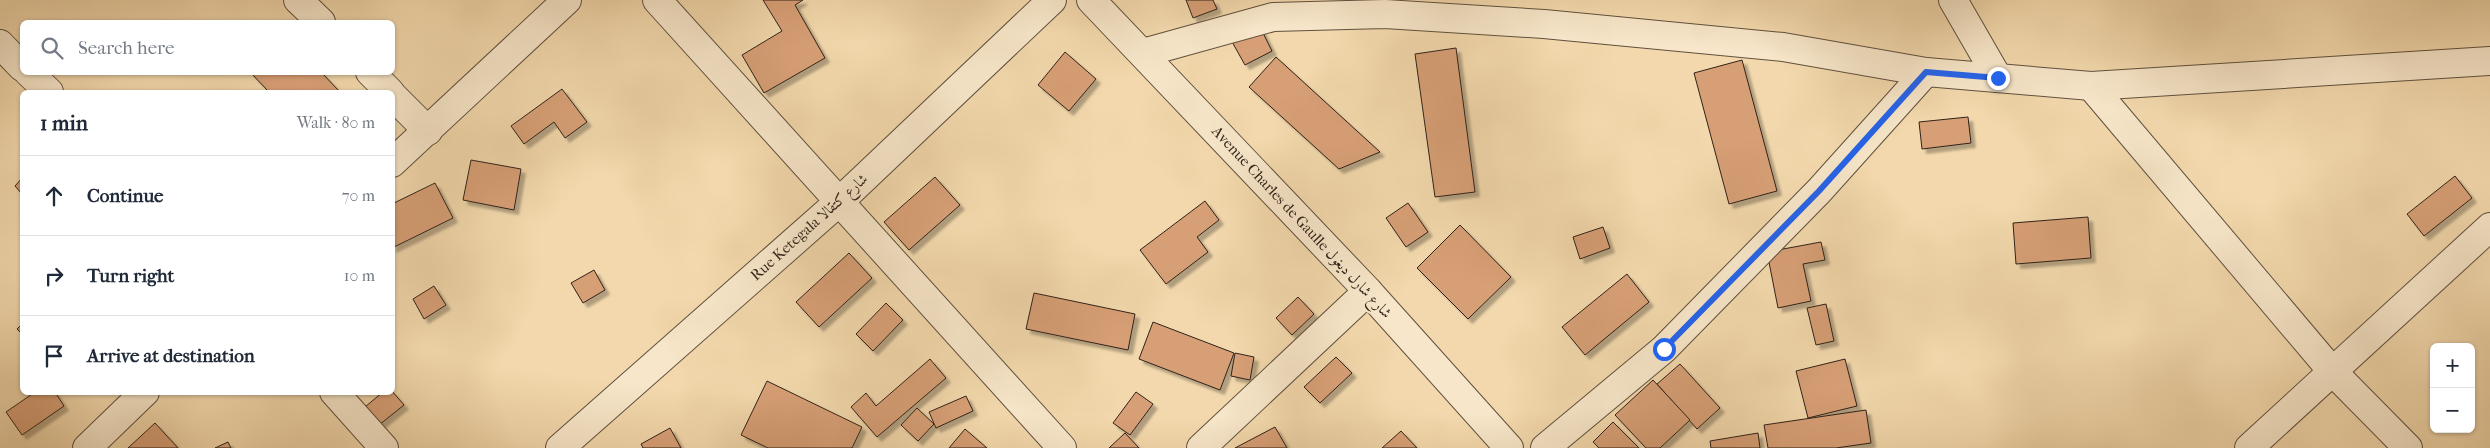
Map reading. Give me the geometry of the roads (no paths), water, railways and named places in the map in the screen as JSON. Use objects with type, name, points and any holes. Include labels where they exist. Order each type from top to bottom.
[{"type":"street","points":[[298,0],[319,20]]},
{"type":"street","points":[[395,160],[567,0]]},
{"type":"street","points":[[657,0],[840,200],[1062,448]]},
{"type":"street","name":"Rue Ketegala شارع كتقالا","points":[[560,448],[840,200],[1052,0]]},
{"type":"street","name":"Avenue Charles de Gaulle شارع شارل ديغول","points":[[1091,0],[1368,291],[1508,448]]},
{"type":"street","points":[[1953,0],[1998,78]]},
{"type":"street","points":[[1143,53],[1273,17],[1385,14],[1544,24],[1783,47],[1926,72],[2091,86],[2490,60]]},
{"type":"street","points":[[0,44],[20,65]]},
{"type":"street","points":[[1545,448],[1664,349],[1819,191],[1926,72]]},
{"type":"street","points":[[31,75],[47,90]]},
{"type":"street","points":[[373,75],[388,90]]},
{"type":"street","points":[[2091,86],[2332,370],[2408,448]]},
{"type":"street","points":[[395,98],[428,131]]},
{"type":"street","points":[[2249,448],[2332,370],[2490,228]]},
{"type":"street","points":[[1200,448],[1368,291]]},
{"type":"street","points":[[87,448],[142,395]]},
{"type":"street","points":[[337,395],[384,448]]}]
